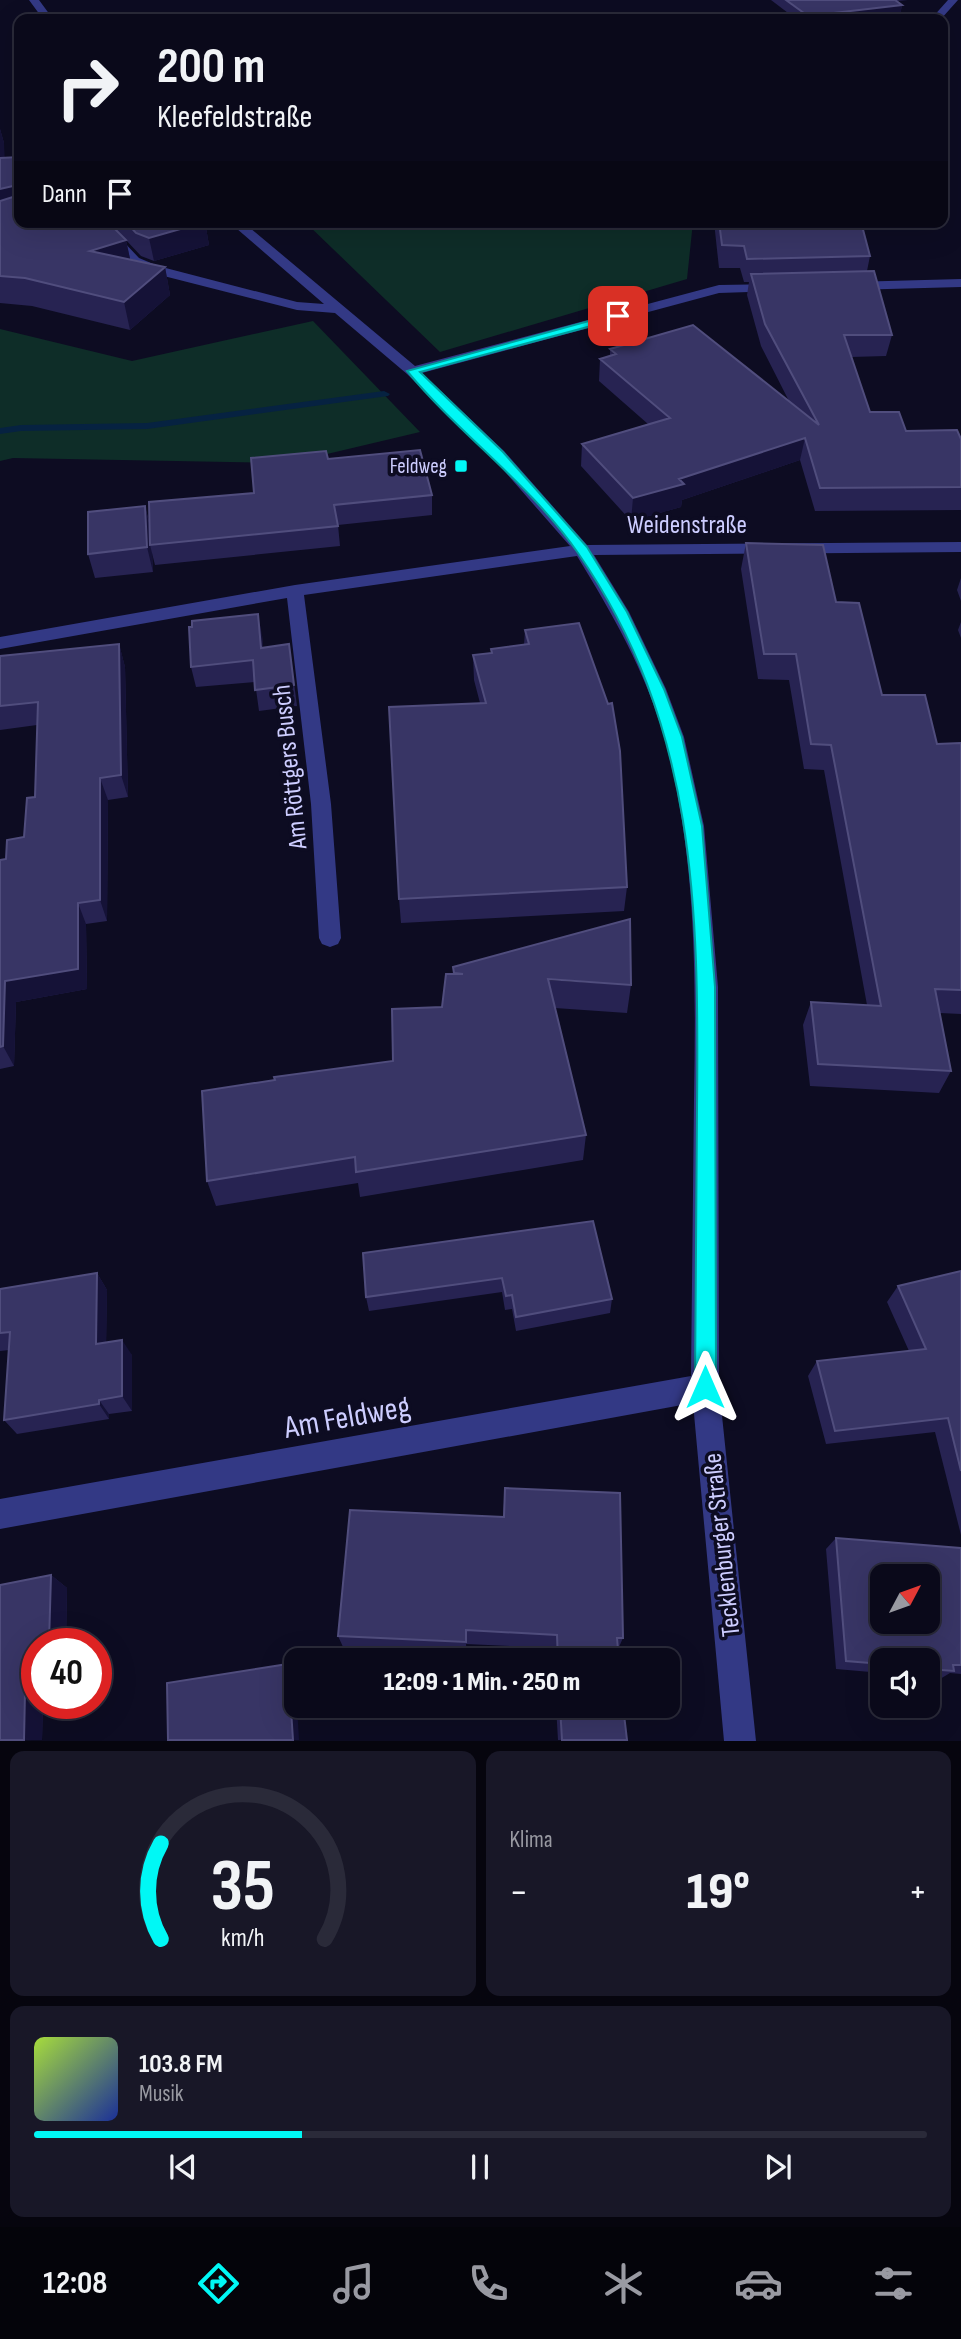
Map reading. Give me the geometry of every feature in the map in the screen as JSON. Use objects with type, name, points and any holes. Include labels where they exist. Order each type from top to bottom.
[{"type":"street","points":[[940,14],[953,0]]},
{"type":"street","points":[[104,228],[134,261],[153,269],[297,306],[337,309]]},
{"type":"street","name":"Tecklenburger Straße","points":[[242,228],[412,371],[498,454],[582,550],[620,612],[657,689],[674,737],[694,826],[707,987],[705,1387],[740,1741]]},
{"type":"street","points":[[840,286],[961,283]]},
{"type":"street","points":[[412,371],[719,289],[787,287]]},
{"type":"street","name":"Weidenstraße","points":[[582,550],[961,547]]},
{"type":"street","points":[[0,643],[295,591],[582,550]]},
{"type":"street","name":"Am Röttgers Busch","points":[[295,591],[321,804],[330,938]]},
{"type":"street","name":"Am Feldweg","points":[[0,1514],[705,1387]]},
{"type":"green space","points":[[311,228],[692,228],[687,279],[440,352]]},
{"type":"green space","points":[[313,321],[420,432],[289,463],[13,458],[0,461],[0,329],[132,361]]},
{"type":"building","points":[[786,0],[895,0],[902,5],[825,14],[805,14]]},
{"type":"building","points":[[14,157],[14,189],[13,186],[0,189],[0,158]]},
{"type":"building","points":[[14,197],[14,228],[114,228],[126,240],[90,251],[165,267],[124,302],[25,278],[0,276],[0,201]]},
{"type":"building","points":[[131,228],[184,228],[149,238]]},
{"type":"building","points":[[720,228],[863,228],[870,256],[747,259],[744,246],[722,245]]},
{"type":"building","points":[[874,271],[892,335],[844,335],[870,412],[899,412],[906,431],[957,430],[961,439],[961,487],[820,488],[805,438],[679,479],[684,484],[633,498],[582,444],[670,418],[600,359],[616,354],[610,349],[693,325],[819,425],[765,324],[751,274]]},
{"type":"building","points":[[420,450],[432,495],[334,505],[338,526],[150,545],[149,502],[254,493],[251,458],[326,451],[328,459]]},
{"type":"building","points":[[145,506],[147,547],[88,554],[88,512]]},
{"type":"building","points":[[746,543],[823,545],[836,602],[859,603],[882,695],[925,695],[937,744],[961,743],[961,990],[935,989],[951,1071],[818,1064],[811,1002],[881,1006],[831,745],[811,744],[796,654],[764,654]]},
{"type":"building","points":[[258,614],[261,648],[289,644],[294,685],[255,690],[253,660],[191,667],[189,627],[192,627],[192,621]]},
{"type":"building","points":[[579,623],[608,704],[612,703],[620,751],[627,887],[399,899],[389,707],[486,703],[473,655],[492,653],[491,649],[529,644],[525,630]]},
{"type":"building","points":[[119,644],[121,775],[100,778],[100,900],[78,903],[78,969],[5,981],[3,1046],[0,1047],[0,860],[6,859],[7,840],[24,837],[27,798],[35,797],[38,702],[0,706],[0,656]]},
{"type":"building","points":[[630,919],[631,985],[548,979],[586,1135],[356,1172],[355,1157],[207,1181],[202,1091],[275,1080],[274,1077],[393,1061],[392,1009],[442,1007],[446,974],[463,974],[454,973],[453,967]]},
{"type":"building","points":[[593,1221],[612,1299],[516,1317],[512,1295],[506,1296],[502,1278],[366,1297],[363,1253]]},
{"type":"building","points":[[961,1271],[961,1471],[948,1418],[835,1431],[817,1361],[926,1349],[898,1286]]},
{"type":"building","points":[[97,1273],[96,1344],[122,1340],[122,1396],[99,1400],[99,1404],[4,1420],[10,1332],[0,1333],[0,1289]]},
{"type":"building","points":[[505,1488],[620,1493],[623,1638],[617,1638],[618,1648],[558,1648],[557,1635],[466,1630],[466,1642],[338,1636],[350,1510],[504,1517]]},
{"type":"building","points":[[836,1538],[961,1548],[961,1665],[953,1665],[954,1671],[940,1670],[940,1648],[870,1648],[870,1663],[846,1661]]},
{"type":"building","points":[[51,1575],[49,1628],[21,1628],[21,1719],[24,1719],[24,1740],[0,1740],[0,1585]]},
{"type":"building","points":[[284,1665],[284,1718],[292,1718],[293,1740],[168,1740],[167,1683]]},
{"type":"building","points":[[561,1718],[624,1718],[627,1740],[562,1740]]},
{"type":"waterway","points":[[0,431],[21,428],[147,426],[384,394]]},
{"type":"place","name":"Feldweg","points":[[461,466]]},
{"type":"route","points":[[618,316],[412,371],[498,454],[582,550],[620,612],[657,689],[674,737],[694,826],[707,987],[705,1387]]}]
